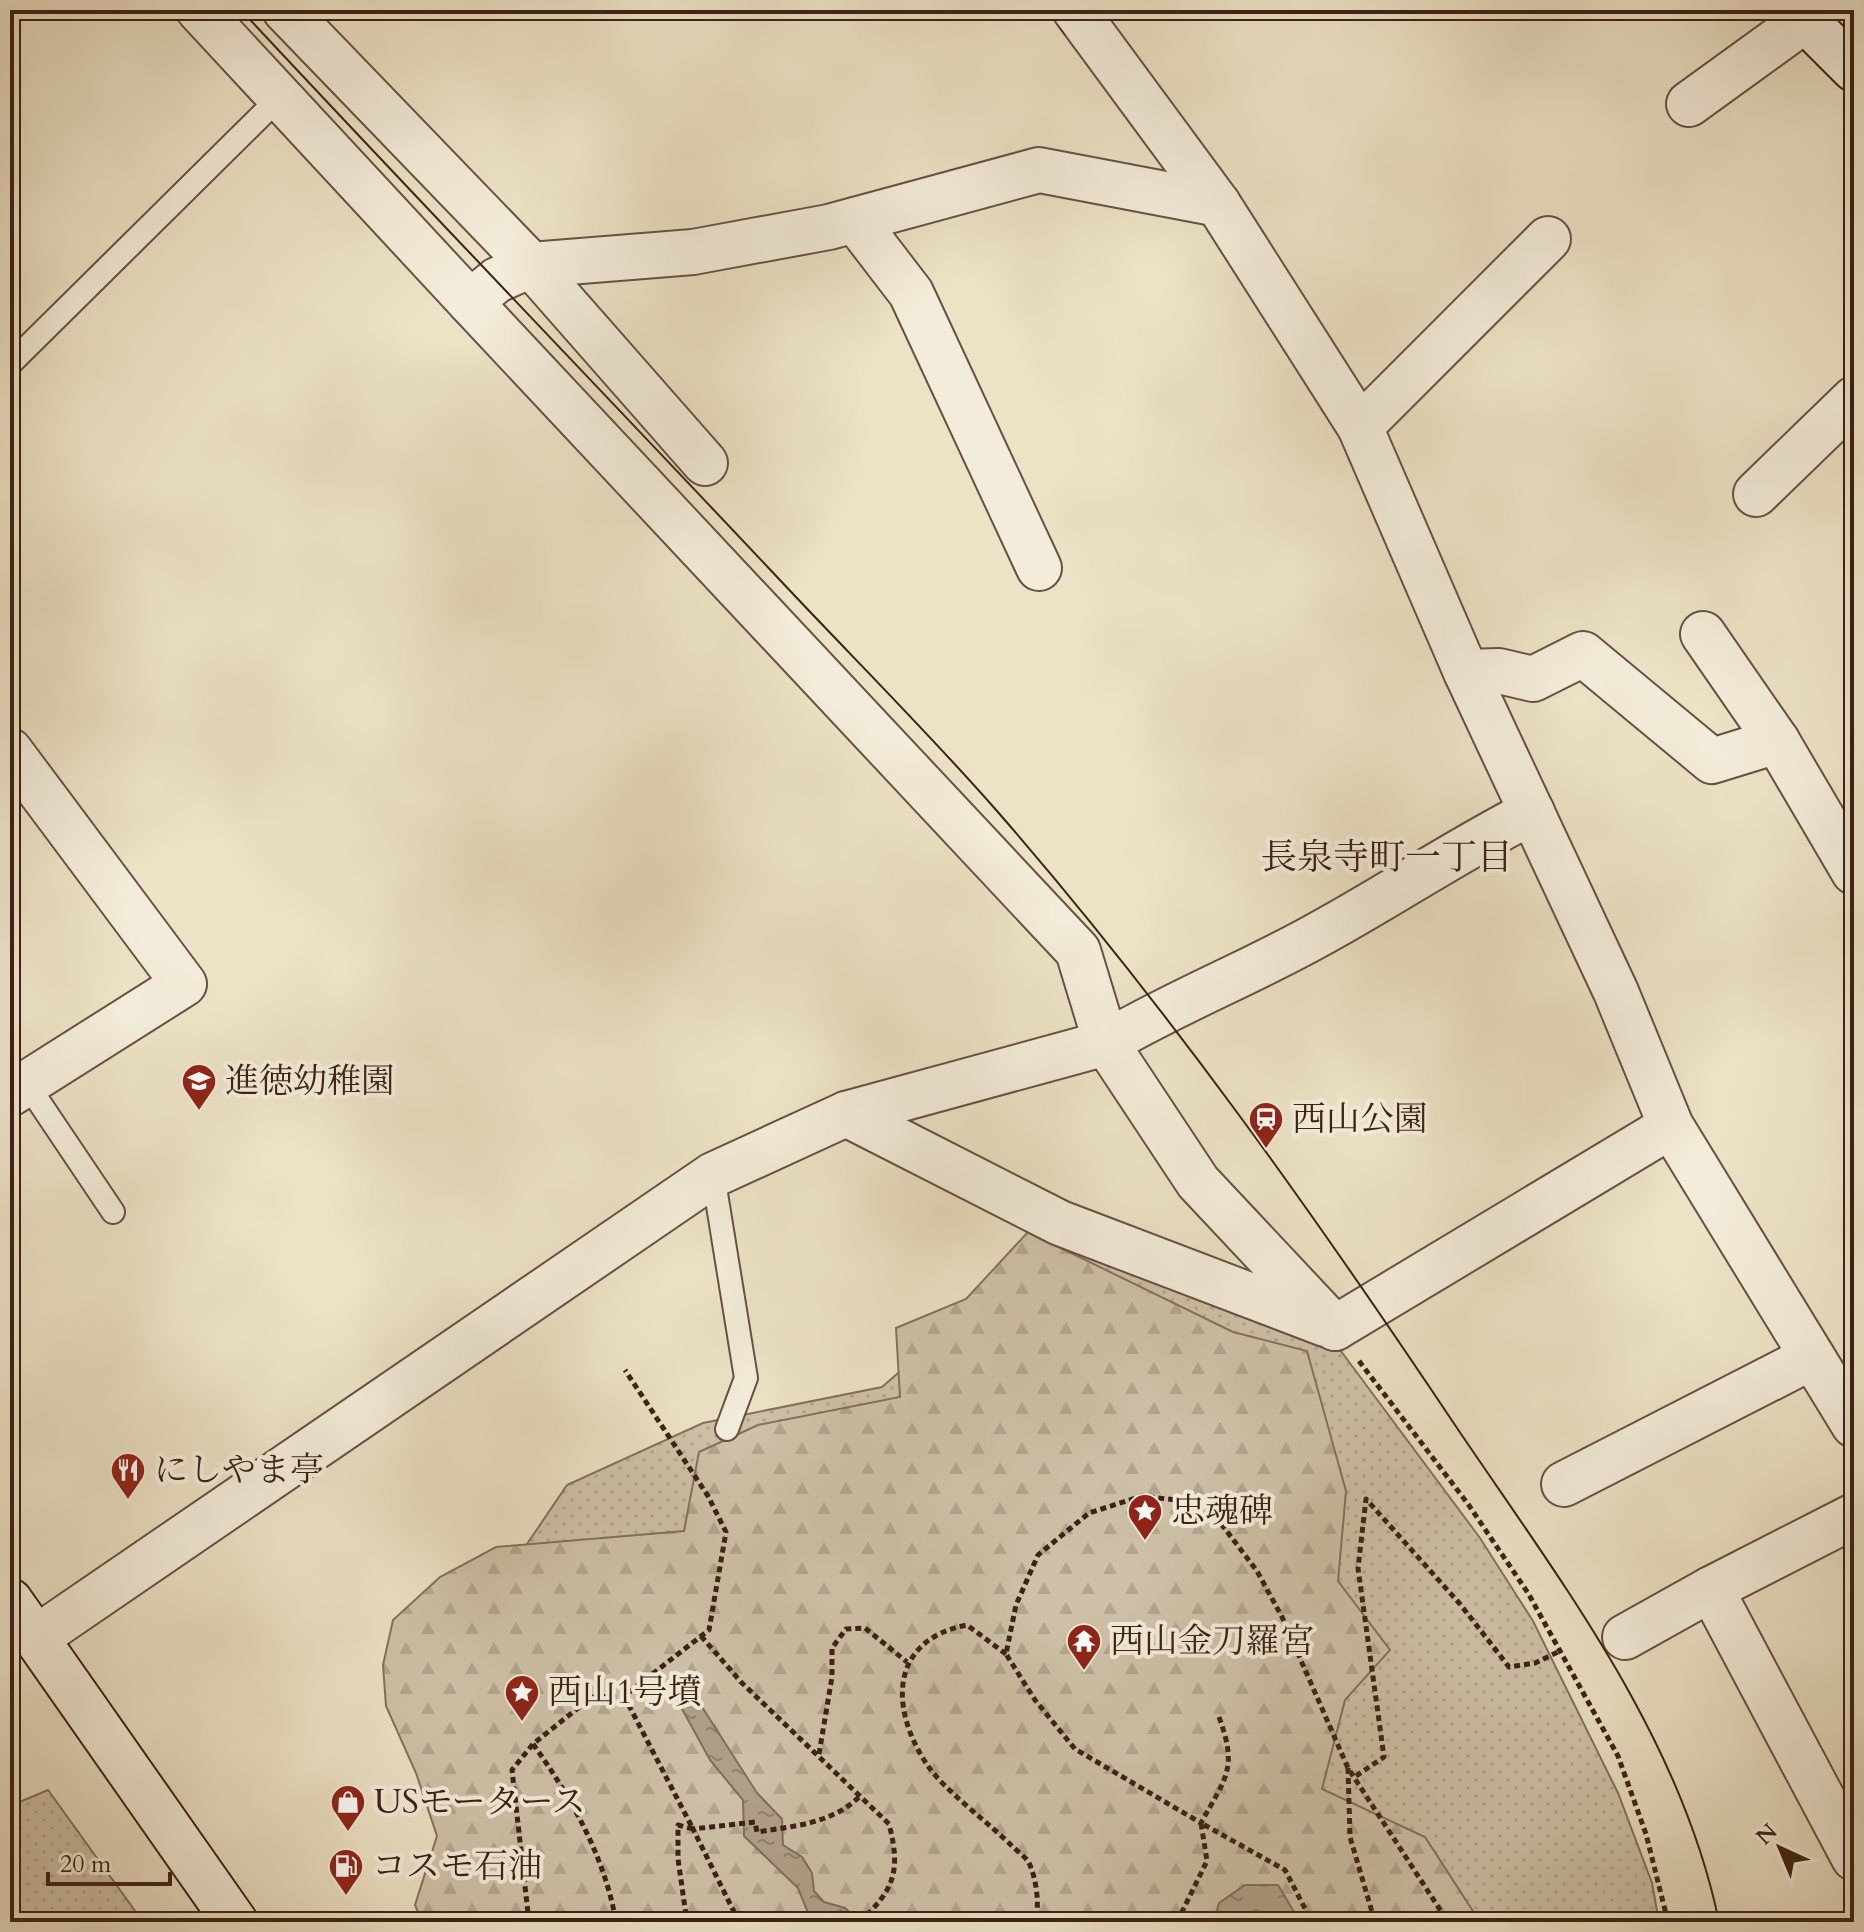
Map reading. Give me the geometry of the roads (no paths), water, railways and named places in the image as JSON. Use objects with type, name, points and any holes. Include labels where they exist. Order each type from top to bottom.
[{"type":"street","points":[[199,10],[1078,951],[1106,1043],[1198,1182],[1335,1328]]},
{"type":"street","points":[[285,10],[531,265],[705,463]]},
{"type":"street","points":[[1082,12],[1218,204],[1360,427],[1466,672],[1616,992],[1671,1126],[1854,1425]]},
{"type":"street","points":[[1689,104],[1800,15],[1849,54]]},
{"type":"street","points":[[470,302],[497,280],[531,265],[693,252],[855,220],[1039,170],[1218,204]]},
{"type":"street","points":[[855,220],[911,293],[1039,568]]},
{"type":"street","points":[[1360,427],[1548,239]]},
{"type":"street","points":[[1756,494],[1854,399]]},
{"type":"street","points":[[1703,634],[1777,741],[1854,872]]},
{"type":"street","points":[[1466,672],[1499,671],[1533,679],[1583,654],[1712,761],[1777,741]]},
{"type":"street","points":[[10,751],[184,984],[18,1089]]},
{"type":"street","points":[[36,1638],[713,1175],[846,1114],[1106,1043],[1162,1010],[1316,936],[1470,843],[1532,812]]},
{"type":"street","points":[[846,1114],[1060,1223],[1335,1328]]},
{"type":"street","points":[[1335,1328],[1671,1126]]},
{"type":"street","points":[[1564,1484],[1812,1357]]},
{"type":"street","points":[[1625,1637],[1854,1516]]},
{"type":"street","points":[[1711,1589],[1854,1858]]},
{"type":"street","points":[[10,1601],[235,1922]]},
{"type":"lane","points":[[10,364],[280,97]]},
{"type":"lane","points":[[18,1089],[113,1212]]},
{"type":"lane","points":[[713,1175],[746,1378],[727,1429]]},
{"type":"water","points":[[695,1696],[757,1793],[782,1819],[783,1845],[802,1857],[812,1873],[814,1891],[824,1902],[845,1908],[860,1922],[838,1922],[834,1918],[822,1922],[810,1918],[798,1888],[744,1836],[743,1800],[710,1760],[681,1707]]},
{"type":"water","points":[[1245,1885],[1278,1885],[1300,1922],[1214,1922],[1219,1903]]},
{"type":"tram line","points":[[241,10],[970,781],[1059,884],[1179,1035],[1349,1269],[1576,1603],[1613,1663],[1677,1788],[1701,1854],[1719,1922]]},
{"type":"place","name":"進徳幼稚園","points":[[199,1112]]},
{"type":"place","name":"西山公園","points":[[1266,1150]]},
{"type":"place","name":"にしやま亭","points":[[128,1501]]},
{"type":"place","name":"忠魂碑","points":[[1145,1542]]},
{"type":"place","name":"西山金刀羅宮","points":[[1084,1672]]},
{"type":"place","name":"西山1号墳","points":[[522,1723]]},
{"type":"place","name":"USモータース","points":[[348,1833]]},
{"type":"place","name":"コスモ石油","points":[[346,1897]]},
{"type":"district","name":"長泉寺町一丁目","points":[[1387,857]]}]
